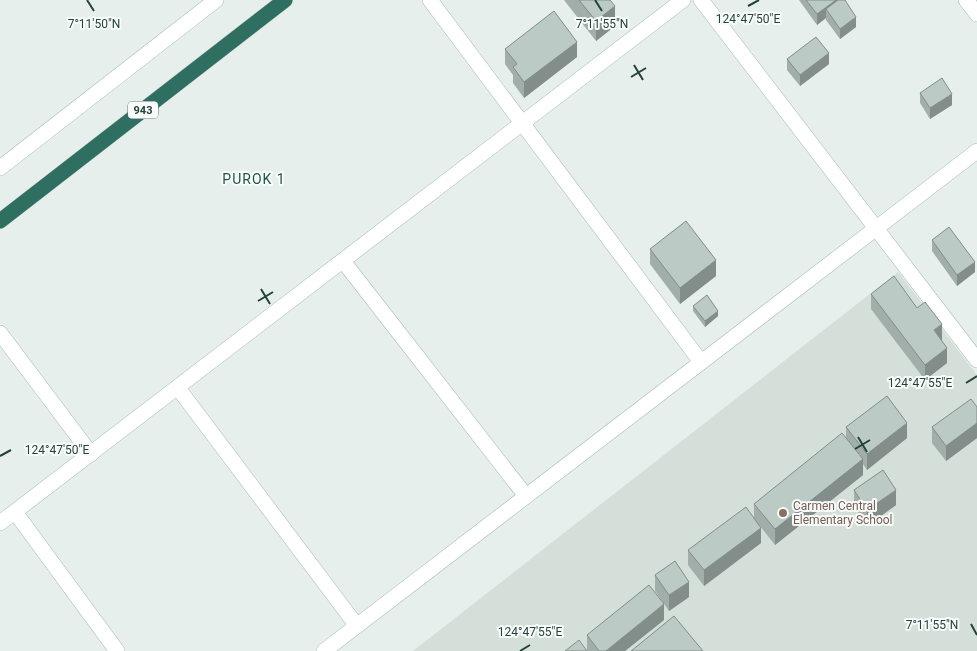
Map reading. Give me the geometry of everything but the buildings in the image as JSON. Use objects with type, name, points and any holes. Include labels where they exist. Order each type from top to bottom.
[{"type":"highway","name":"943","points":[[0,221],[285,0]]},
{"type":"street","points":[[0,168],[216,0]]},
{"type":"street","points":[[430,0],[701,362]]},
{"type":"street","points":[[0,524],[683,0]]},
{"type":"street","points":[[701,0],[977,360]]},
{"type":"street","points":[[966,0],[977,14]]},
{"type":"street","points":[[324,651],[977,151]]},
{"type":"street","points":[[343,261],[526,496]]},
{"type":"street","points":[[0,332],[91,454]]},
{"type":"street","points":[[178,388],[357,626]]},
{"type":"street","points":[[15,512],[117,651]]},
{"type":"shaded area","name":"Carmen Central Elementary School","points":[[898,272],[977,375],[977,651],[413,651]]},
{"type":"place","name":"Carmen Central Elementary School","points":[[783,513]]},
{"type":"district","name":"PUROK 1","points":[[254,179]]}]
